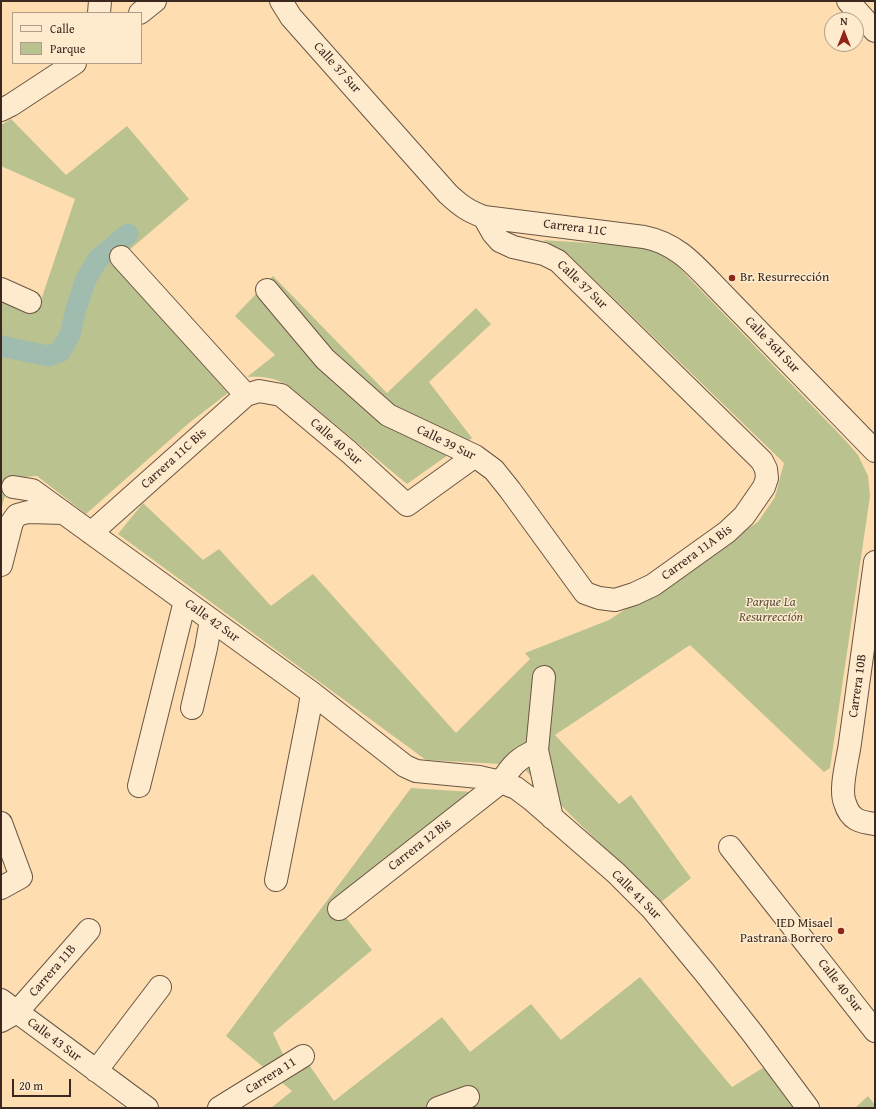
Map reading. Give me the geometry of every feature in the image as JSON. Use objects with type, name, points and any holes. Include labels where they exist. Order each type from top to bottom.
[{"type":"street","points":[[99,12],[100,1]]},
{"type":"street","points":[[141,12],[154,1]]},
{"type":"street","name":"Calle 37 Sur","points":[[281,1],[291,16],[448,194],[461,206],[484,217],[493,233],[500,241],[513,247],[544,254],[558,261],[756,454],[766,469],[767,478],[764,488]]},
{"type":"street","points":[[848,1],[875,31]]},
{"type":"street","points":[[1,110],[73,64]]},
{"type":"street","name":"Carrera 11C","points":[[484,217],[644,236],[665,244]]},
{"type":"street","name":"Calle 36H Sur","points":[[665,244],[688,258],[875,451]]},
{"type":"street","points":[[121,257],[253,393]]},
{"type":"street","points":[[1,289],[30,302]]},
{"type":"street","name":"Calle 39 Sur","points":[[268,290],[325,359],[388,415],[475,456],[494,470],[585,593],[599,598],[615,600]]},
{"type":"street","name":"Calle 40 Sur","points":[[253,393],[281,395],[349,452],[407,505],[475,456]]},
{"type":"street","name":"Carrera 11C Bis","points":[[91,533],[253,393]]},
{"type":"street","name":"Calle 42 Sur","points":[[13,487],[32,490],[312,693],[405,766]]},
{"type":"street","name":"Carrera 11A Bis","points":[[615,600],[634,594],[653,585],[727,532],[744,516],[764,488]]},
{"type":"street","points":[[1,565],[12,522],[17,515],[28,512],[64,513]]},
{"type":"street","name":"Carrera 10B","points":[[875,562],[843,789],[844,803],[852,816],[857,820],[875,824]]},
{"type":"street","points":[[139,786],[185,601]]},
{"type":"street","points":[[192,708],[211,620]]},
{"type":"street","points":[[544,677],[537,750],[552,818]]},
{"type":"street","points":[[276,880],[312,693]]},
{"type":"street","name":"Carrera 12 Bis","points":[[339,909],[501,782],[508,770],[523,756],[537,750]]},
{"type":"street","name":"Calle 41 Sur","points":[[405,766],[416,771],[479,777],[501,782],[516,788],[532,800],[616,873],[652,909],[753,1034],[808,1108]]},
{"type":"street","points":[[1,823],[20,877],[1,888]]},
{"type":"street","name":"Calle 40 Sur","points":[[730,847],[875,1031]]},
{"type":"street","name":"Carrera 11B","points":[[6,1011],[89,930]]},
{"type":"street","points":[[96,1071],[160,987]]},
{"type":"street","name":"Calle 43 Sur","points":[[6,1011],[96,1071],[147,1108]]},
{"type":"street","name":"Carrera 11","points":[[219,1108],[303,1056]]},
{"type":"street","points":[[438,1108],[468,1096]]},
{"type":"green space","points":[[11,119],[66,175],[127,126],[189,199],[114,263],[228,393],[189,423],[86,514],[37,476],[10,478],[1,510],[1,296],[37,312],[75,199],[1,166],[1,125]]},
{"type":"green space","name":"Parque La Resurrección","points":[[543,240],[633,246],[655,249],[668,256],[845,440],[858,455],[868,476],[870,496],[830,768],[824,772],[690,645],[555,735],[619,804],[631,795],[691,878],[660,903],[520,765],[426,760],[118,534],[143,503],[203,560],[219,549],[271,606],[313,574],[456,733],[530,659],[525,653],[609,620],[758,522],[775,497],[784,463],[569,255]]},
{"type":"green space","points":[[273,276],[387,393],[476,308],[491,324],[429,382],[472,438],[407,484],[289,386],[269,378],[247,377],[275,355],[235,316]]},
{"type":"green space","points":[[411,788],[487,793],[339,909],[372,950],[273,1033],[288,1065],[303,1056],[334,1101],[442,1017],[470,1052],[531,1004],[561,1040],[640,977],[732,1087],[766,1066],[794,1108],[271,1108],[292,1091],[226,1036]]},
{"type":"green space","points":[[868,1096],[875,1105],[875,1108],[855,1108]]},
{"type":"waterway","points":[[1,346],[48,356],[60,352],[70,335],[76,309],[86,279],[98,259],[128,234]]},
{"type":"place","name":"Br. Resurrección","points":[[732,278]]},
{"type":"place","name":"IED Misael Pastrana Borrero","points":[[841,931]]}]
